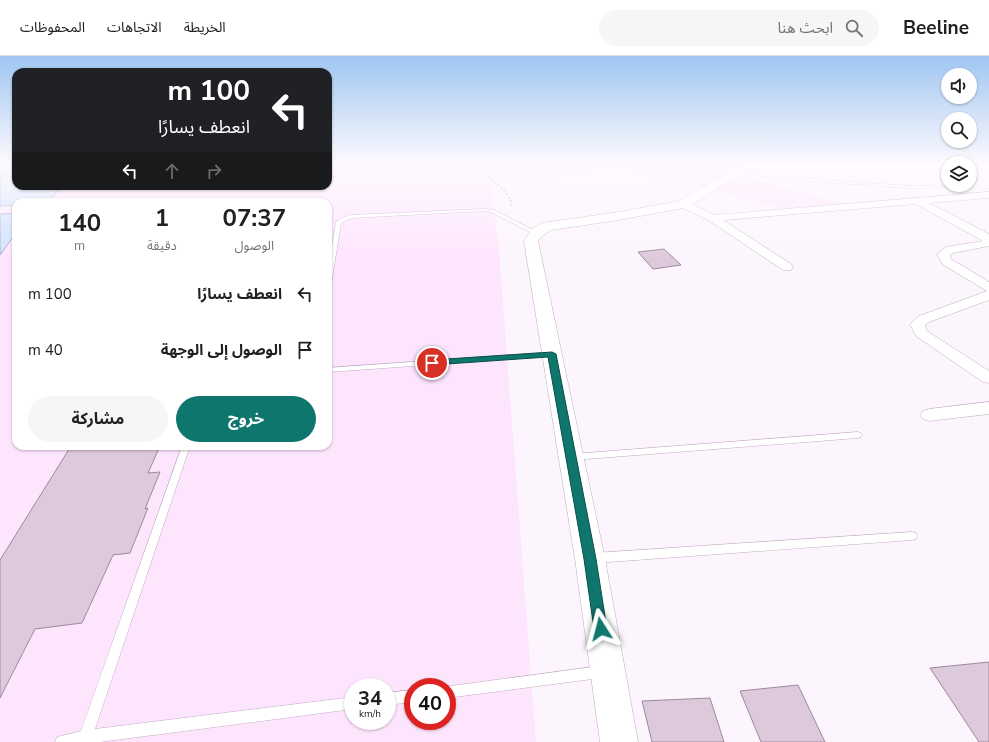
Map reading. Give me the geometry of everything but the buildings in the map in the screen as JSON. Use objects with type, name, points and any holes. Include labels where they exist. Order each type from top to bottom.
[{"type":"street","points":[[619,742],[590,559],[531,241],[536,234],[548,226],[619,216],[683,204],[697,196]]},
{"type":"street","points":[[712,218],[974,196]]},
{"type":"street","points":[[916,200],[989,239]]},
{"type":"street","points":[[683,204],[712,218],[787,267]]},
{"type":"street","points":[[989,243],[950,250],[943,254],[946,261],[989,288]]},
{"type":"street","points":[[989,295],[924,319],[917,324],[922,333],[989,378]]},
{"type":"street","points":[[929,415],[989,408]]},
{"type":"lane","points":[[332,262],[339,222],[352,217],[485,210],[492,211],[536,234]]},
{"type":"lane","points":[[332,370],[552,354]]},
{"type":"lane","points":[[570,457],[858,435]]},
{"type":"lane","points":[[86,737],[185,450]]},
{"type":"lane","points":[[590,559],[912,536]]},
{"type":"lane","points":[[456,691],[607,672]]},
{"type":"lane","points":[[62,742],[86,737],[344,704]]},
{"type":"path","points":[[508,196],[513,204],[511,220]]},
{"type":"shaded area","points":[[0,196],[492,196],[499,250],[536,742],[0,742]]},
{"type":"shaded area","points":[[731,196],[814,196],[846,205],[787,209]]},
{"type":"water","points":[[0,196],[54,196],[52,198],[12,198],[12,205],[0,206]]},
{"type":"water","points":[[12,213],[12,238],[0,255],[0,214]]},
{"type":"route","points":[[432,363],[552,354],[590,559],[601,629]]}]
